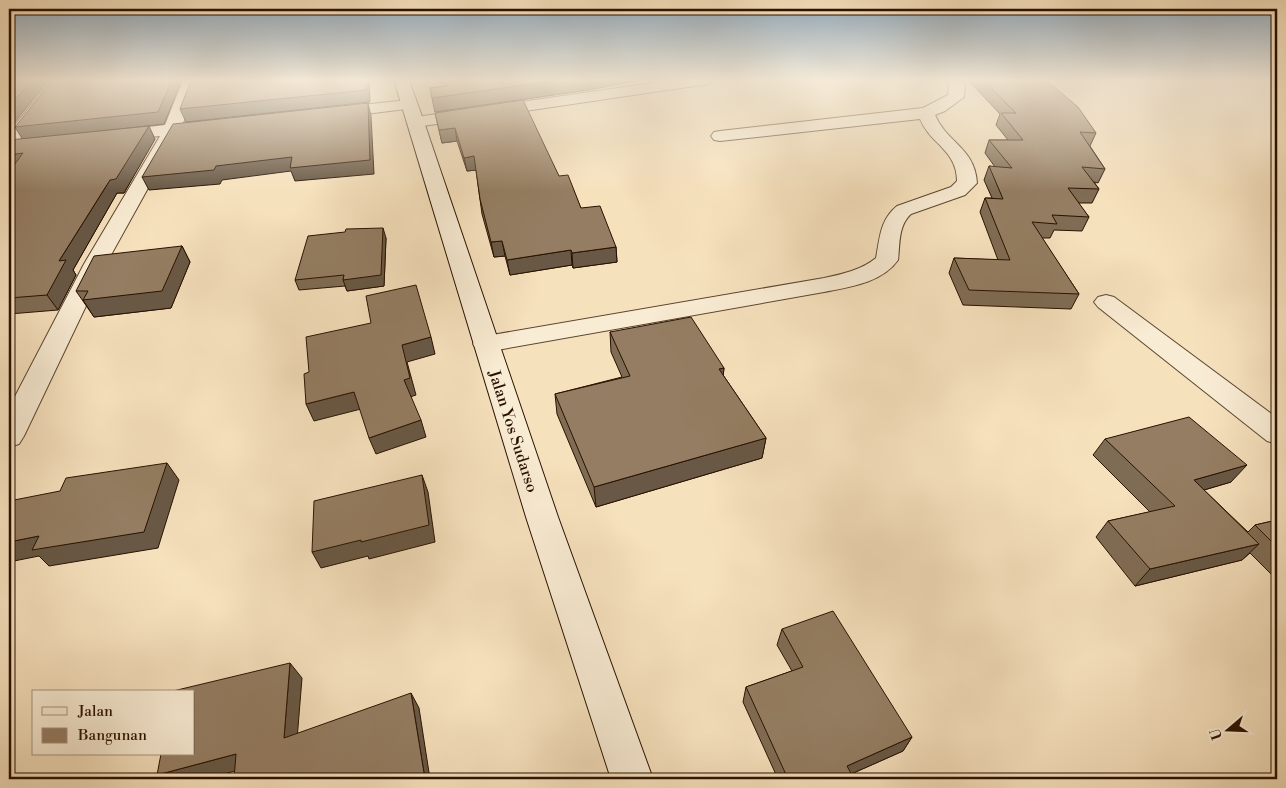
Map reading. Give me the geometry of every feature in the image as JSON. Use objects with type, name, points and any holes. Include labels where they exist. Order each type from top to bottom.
[{"type":"street","points":[[9,143],[30,117]]},
{"type":"street","points":[[9,436],[95,264],[172,130],[177,117]]},
{"type":"street","name":"Jalan Yos Sudarso","points":[[414,117],[542,517],[632,779]]},
{"type":"street","points":[[720,136],[892,117]]},
{"type":"street","points":[[486,344],[824,286],[860,277],[877,270],[887,260],[891,224],[897,215],[904,210],[958,191],[968,183],[968,173],[964,162],[928,117]]},
{"type":"street","points":[[95,138],[222,125]]},
{"type":"street","points":[[9,148],[28,146]]},
{"type":"street","points":[[1106,302],[1277,433]]},
{"type":"building","points":[[23,117],[112,117],[15,127]]},
{"type":"building","points":[[240,117],[368,117],[370,160],[290,168],[292,157],[216,166],[214,170],[142,177],[173,124]]},
{"type":"building","points":[[436,117],[531,117],[559,176],[568,175],[581,208],[600,206],[616,247],[572,253],[571,250],[507,260],[502,241],[491,242],[480,199],[474,156],[464,158],[455,128],[439,130]]},
{"type":"building","points":[[1004,117],[1085,117],[1096,133],[1080,132],[1105,169],[1082,167],[1099,189],[1068,188],[1089,217],[1052,215],[1057,224],[1032,222],[1079,294],[969,290],[954,258],[1010,260],[985,198],[1003,199],[989,166],[1012,168],[989,140],[1023,140]]},
{"type":"building","points":[[149,126],[116,179],[110,180],[59,261],[66,260],[47,295],[9,298],[9,172],[23,153],[9,155],[9,140]]},
{"type":"building","points":[[383,228],[381,275],[343,280],[344,275],[295,280],[308,236],[345,232],[346,229]]},
{"type":"building","points":[[182,246],[162,291],[83,300],[88,291],[76,291],[94,256]]},
{"type":"building","points":[[416,285],[431,337],[402,345],[410,378],[404,380],[421,420],[369,438],[354,392],[306,404],[304,374],[309,372],[306,337],[371,323],[366,296]]},
{"type":"building","points":[[691,317],[724,368],[719,369],[766,438],[594,487],[555,394],[630,376],[610,332]]},
{"type":"building","points":[[1189,417],[1247,465],[1194,480],[1259,544],[1150,569],[1108,521],[1175,506],[1105,439]]},
{"type":"building","points":[[167,463],[144,532],[32,550],[39,536],[9,542],[9,501],[60,491],[66,478]]},
{"type":"building","points":[[422,475],[429,525],[312,552],[314,501]]},
{"type":"building","points":[[1277,520],[1277,547],[1255,525]]},
{"type":"building","points":[[833,611],[912,737],[847,766],[854,779],[788,779],[746,687],[803,667],[782,629]]},
{"type":"building","points":[[290,663],[284,738],[411,693],[425,779],[234,779],[236,754],[157,775],[161,756],[195,756],[195,690],[177,690]]}]
